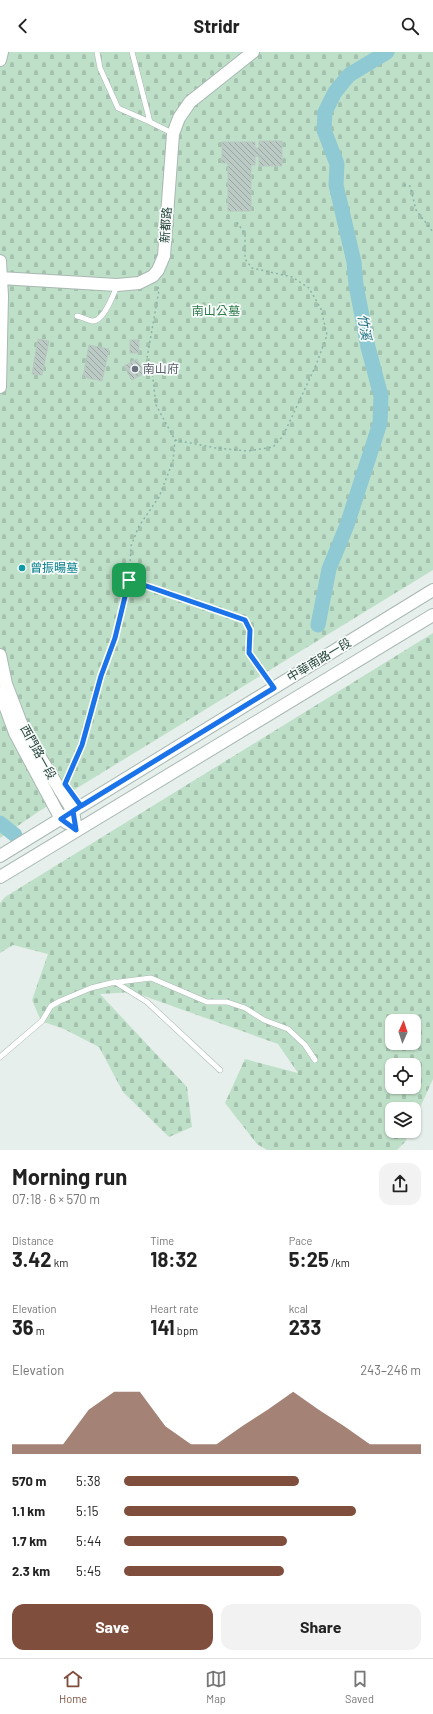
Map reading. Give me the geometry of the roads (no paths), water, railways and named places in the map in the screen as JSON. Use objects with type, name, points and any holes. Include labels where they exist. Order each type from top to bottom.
[{"type":"street","points":[[0,60],[2,52]]},
{"type":"street","name":"新都路","points":[[117,285],[139,283],[153,276],[158,270],[164,256],[173,134],[179,118],[190,102],[253,52]]},
{"type":"street","points":[[0,262],[0,387]]},
{"type":"street","points":[[1,278],[117,285]]},
{"type":"street","name":"中華南路一段","points":[[0,856],[433,590]]},
{"type":"street","name":"中華南路一段","points":[[0,877],[433,615]]},
{"type":"street","name":"西門路一段","points":[[0,655],[6,684],[24,731],[73,811],[76,830]]},
{"type":"street","name":"西門路一段","points":[[0,692],[15,733],[61,819],[76,830]]},
{"type":"lane","points":[[97,52],[100,68],[118,108],[173,134]]},
{"type":"lane","points":[[132,52],[150,122]]},
{"type":"lane","points":[[77,316],[92,321],[98,320],[103,316],[117,285]]},
{"type":"lane","points":[[0,1057],[42,1021],[51,1006],[91,988],[115,982],[151,978],[207,1002],[227,1002],[245,1008],[264,1020],[288,1029],[297,1036],[315,1060]]},
{"type":"lane","points":[[115,982],[146,1002],[220,1070]]},
{"type":"waterway","name":"竹溪","points":[[318,625],[329,569],[347,525],[380,423],[381,396],[368,347],[356,285],[354,262],[336,185],[337,164],[324,130],[325,112],[335,92],[349,75],[387,52]]},
{"type":"waterway","points":[[0,823],[15,835]]},
{"type":"place","name":"南山府","points":[[135,369]]},
{"type":"place","name":"曾振暘墓","points":[[22,568]]},
{"type":"park label","name":"南山公墓","points":[[216,311]]}]
